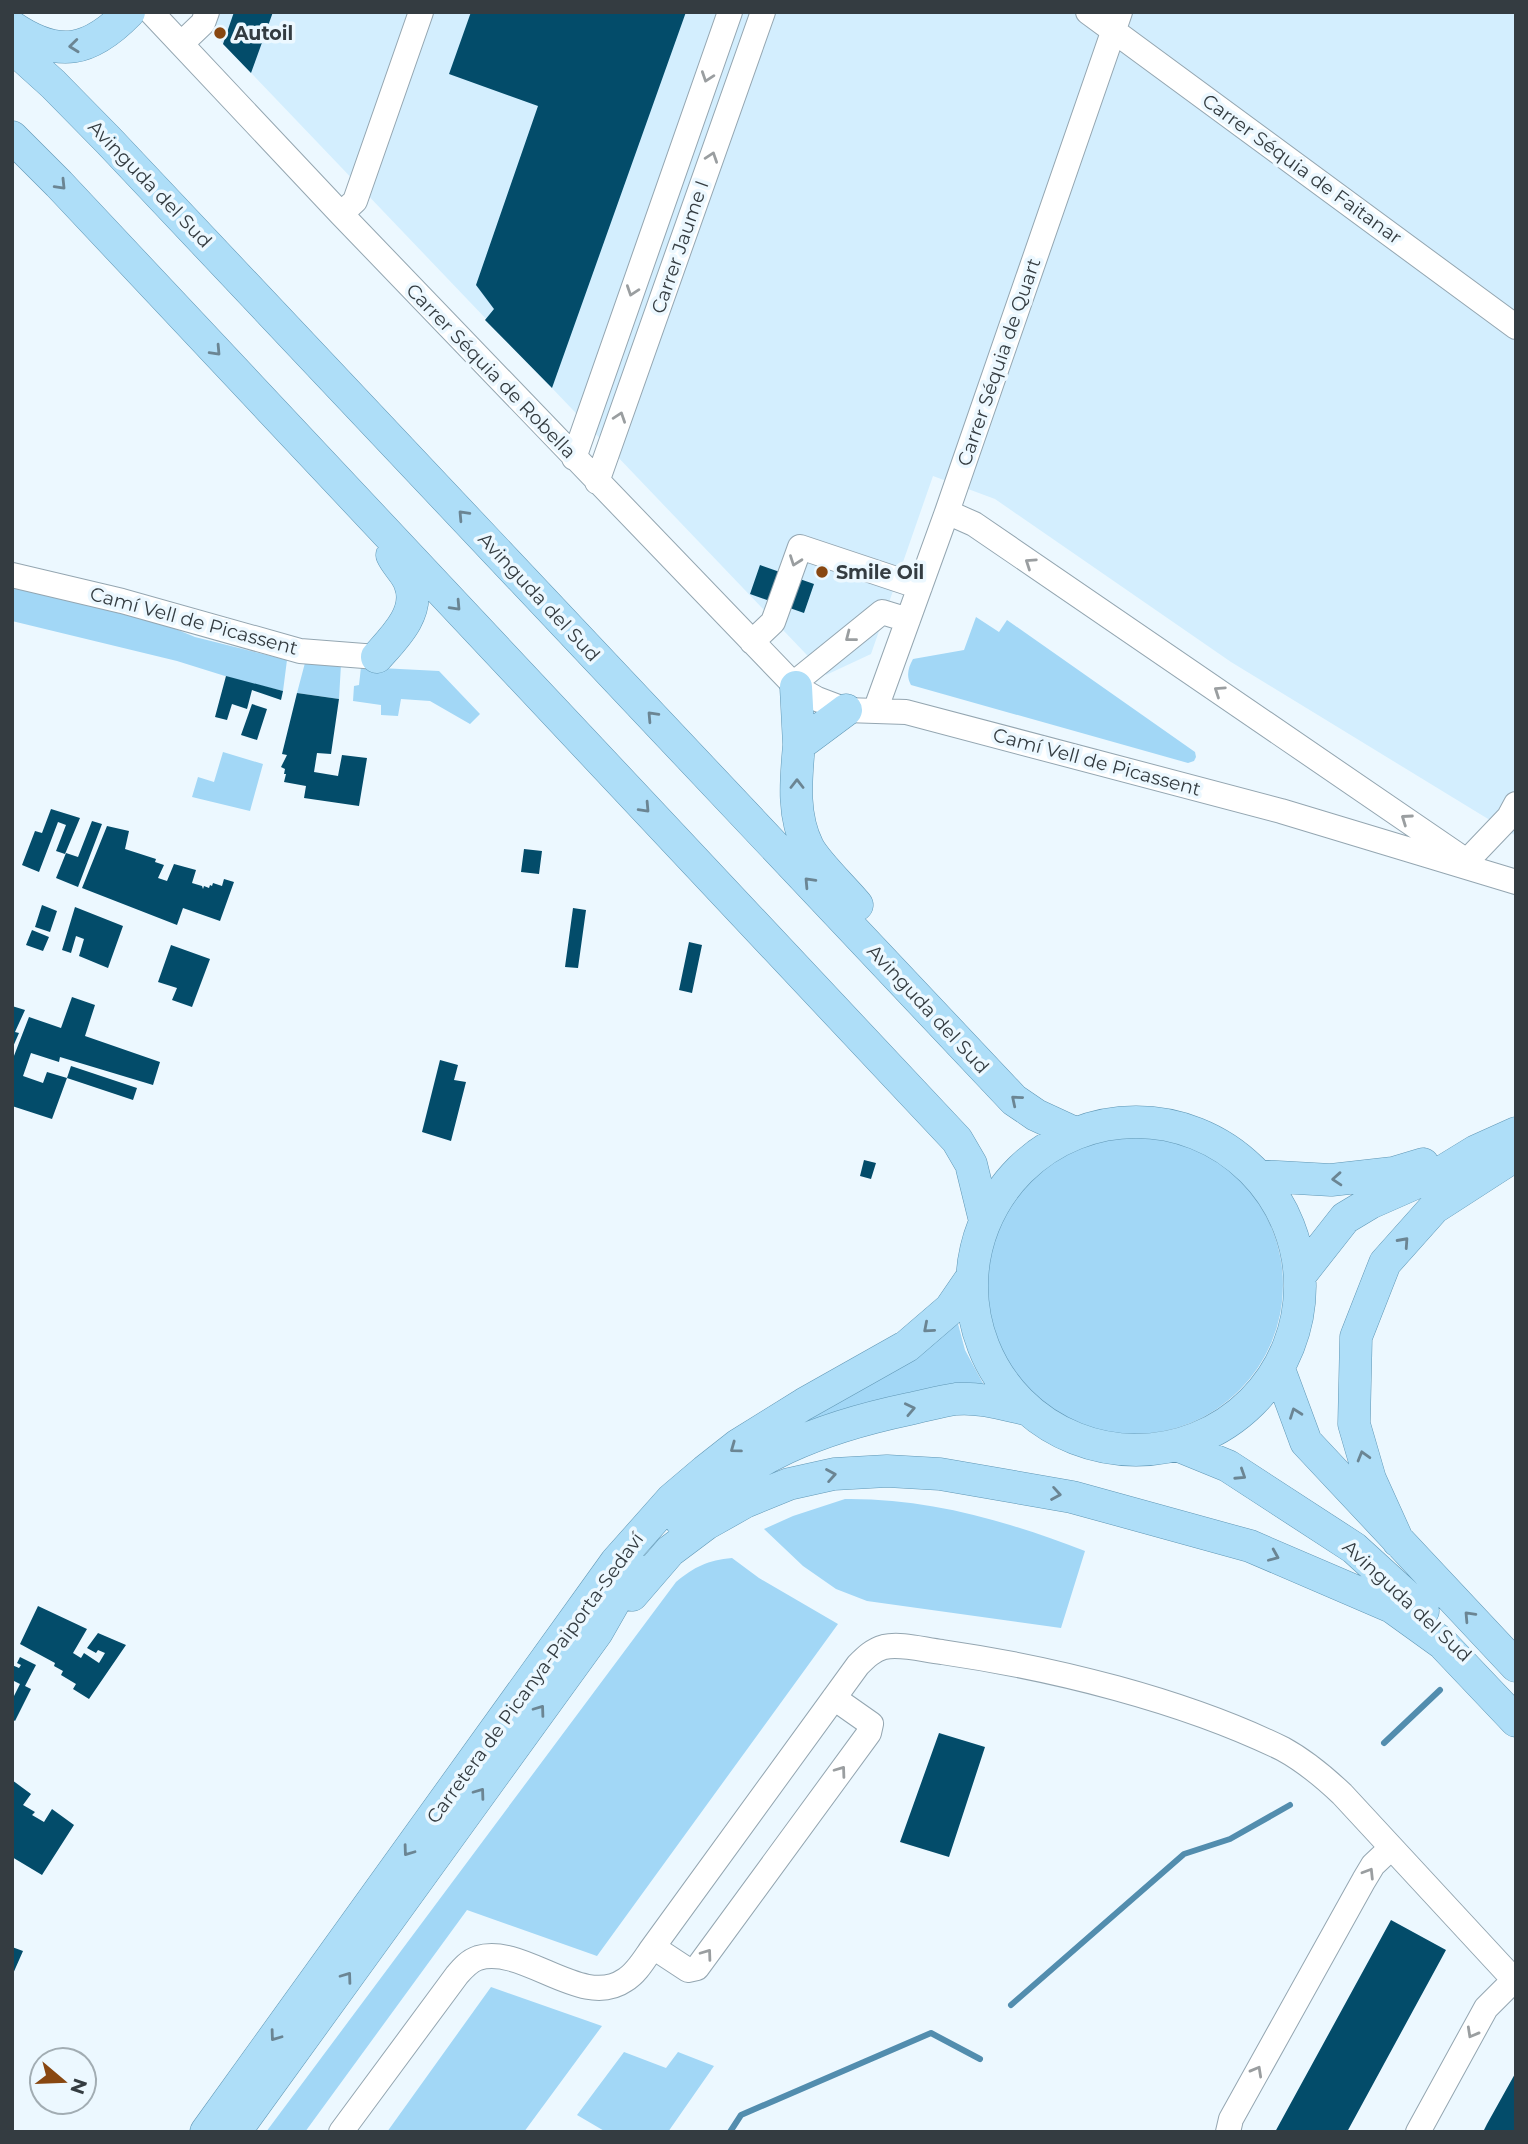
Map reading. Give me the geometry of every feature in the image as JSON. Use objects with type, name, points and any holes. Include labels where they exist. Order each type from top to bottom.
[{"type":"main road","points":[[12,27],[53,47],[77,48],[91,43],[116,26],[129,12]]},
{"type":"main road","name":"Avinguda del Sud","points":[[12,47],[109,141],[1014,1100],[1036,1115],[1075,1133]]},
{"type":"main road","points":[[12,137],[60,184],[957,1140],[971,1164],[985,1221]]},
{"type":"main road","points":[[377,657],[398,634],[409,614],[413,595],[410,581],[396,565],[380,525]]},
{"type":"main road","points":[[794,686],[799,746],[796,770],[797,812],[809,848],[925,984],[960,1043]]},
{"type":"main road","points":[[799,746],[860,710]]},
{"type":"main road","points":[[1124,1121],[1174,1125],[1221,1144],[1260,1177],[1288,1222],[1301,1274],[1297,1323],[1279,1369],[1253,1404],[1219,1430],[1179,1446],[1125,1452],[1072,1439],[1025,1409],[996,1375],[978,1334],[972,1278],[975,1254],[985,1221],[1007,1184],[1038,1154],[1075,1133],[1124,1121]]},
{"type":"main road","points":[[1301,1274],[1345,1219],[1370,1203],[1445,1170],[1476,1151],[1516,1133]]},
{"type":"main road","points":[[1260,1177],[1331,1180],[1393,1172],[1476,1151]]},
{"type":"main road","points":[[1398,1541],[1370,1479],[1354,1424],[1356,1337],[1385,1263],[1434,1208],[1516,1155]]},
{"type":"main road","name":"Carretera de Picanya-Paiporta-Sedaví","points":[[205,2132],[608,1573],[643,1530],[673,1499],[738,1445],[907,1346],[950,1308],[972,1278]]},
{"type":"main road","name":"Avinguda del Sud","points":[[1279,1369],[1306,1442],[1516,1666]]},
{"type":"main road","name":"Carretera de Picanya-Paiporta-Sedaví","points":[[235,2132],[597,1632],[621,1590],[671,1530],[698,1504],[761,1461],[827,1429],[860,1419],[958,1399],[994,1402],[1025,1409]]},
{"type":"main road","name":"Avinguda del Sud","points":[[1179,1446],[1228,1466],[1354,1548],[1450,1637],[1516,1708]]},
{"type":"main road","points":[[597,1632],[670,1551],[706,1524],[745,1502],[789,1484],[834,1474],[887,1471],[940,1474],[1072,1497],[1237,1542],[1345,1586],[1392,1607],[1441,1643],[1516,1721]]},
{"type":"street","name":"Carrer Séquia de Robella","points":[[152,12],[341,214],[794,686],[817,699],[860,710]]},
{"type":"street","points":[[181,44],[203,23],[207,12]]},
{"type":"street","points":[[341,214],[355,201],[421,12]]},
{"type":"street","name":"Carrer Jaume I","points":[[574,458],[730,12]]},
{"type":"street","name":"Carrer Jaume I","points":[[597,482],[763,12]]},
{"type":"street","name":"Carrer Séquia de Faitanar","points":[[1088,12],[1117,22],[1516,327]]},
{"type":"street","name":"Carrer Séquia de Quart","points":[[860,710],[908,620],[1117,22]]},
{"type":"street","name":"Camí Vell de Picassent","points":[[947,512],[974,524],[1475,867]]},
{"type":"street","points":[[752,642],[773,622],[800,547],[920,587]]},
{"type":"street","name":"Camí Vell de Picassent","points":[[12,575],[122,601],[300,651],[377,657]]},
{"type":"street","points":[[794,686],[882,612],[908,620]]},
{"type":"street","name":"Camí Vell de Picassent","points":[[860,710],[906,712],[1281,811],[1475,867],[1516,882]]},
{"type":"street","points":[[1346,830],[1360,811],[1366,792]]},
{"type":"street","points":[[1475,867],[1516,804]]},
{"type":"street","points":[[341,2132],[447,1988],[468,1964],[477,1958],[499,1957],[597,1988],[617,1985],[625,1980],[653,1947],[867,1656],[884,1647],[895,1646],[1019,1665],[1076,1678],[1197,1715],[1284,1750],[1322,1775],[1515,1981],[1486,2008],[1418,2132]]},
{"type":"street","points":[[653,1947],[688,1970],[697,1968],[869,1733],[871,1724],[834,1698]]},
{"type":"street","points":[[1228,2132],[1240,2102],[1357,1892],[1373,1865],[1391,1847]]},
{"type":"shaded area","points":[[193,12],[1516,12],[1516,836],[1231,662],[995,499],[933,476],[871,654],[826,675]]},
{"type":"shaded area","points":[[12,585],[149,618],[195,637],[287,660],[283,691],[177,661],[12,621]]},
{"type":"shaded area","points":[[976,617],[999,632],[1007,620],[1195,752],[1194,761],[1188,763],[911,685],[908,672],[913,659],[964,650]]},
{"type":"shaded area","points":[[306,659],[341,664],[339,699],[297,693]]},
{"type":"shaded area","points":[[361,667],[439,671],[480,714],[470,724],[430,701],[401,699],[398,716],[381,715],[381,705],[353,701],[354,686],[359,685]]},
{"type":"shaded area","points":[[223,752],[263,764],[250,811],[192,797],[198,777],[214,782]]},
{"type":"shaded area","points":[[1119,1136],[1149,1136],[1177,1142],[1204,1153],[1240,1179],[1258,1202],[1272,1228],[1283,1270],[1283,1300],[1272,1342],[1258,1368],[1240,1391],[1204,1417],[1177,1428],[1149,1434],[1119,1434],[1091,1428],[1064,1417],[1028,1391],[1019,1380],[1002,1355],[991,1328],[985,1300],[985,1270],[991,1242],[1002,1215],[1028,1179],[1039,1170],[1064,1153],[1091,1142]]},
{"type":"shaded area","points":[[957,1320],[965,1350],[985,1387],[741,1457]]},
{"type":"shaded area","points":[[845,1499],[907,1502],[967,1513],[1085,1551],[1061,1628],[867,1601],[836,1589],[803,1566],[764,1529],[793,1516]]},
{"type":"shaded area","points":[[732,1558],[759,1578],[838,1624],[597,1956],[467,1910],[305,2132],[266,2132],[676,1582],[702,1565]]},
{"type":"shaded area","points":[[491,1987],[602,2026],[524,2132],[387,2132]]},
{"type":"shaded area","points":[[624,2052],[666,2068],[678,2052],[714,2066],[668,2132],[606,2132],[577,2115]]},
{"type":"building","points":[[234,12],[273,12],[251,73],[223,44]]},
{"type":"building","points":[[471,12],[686,12],[552,388],[485,320],[494,309],[476,285],[538,106],[449,74]]},
{"type":"building","points":[[760,565],[814,584],[804,613],[750,594]]},
{"type":"building","points":[[226,676],[283,691],[281,700],[252,690],[247,709],[232,704],[227,720],[215,717]]},
{"type":"building","points":[[297,693],[339,699],[331,754],[317,753],[314,772],[338,776],[342,755],[367,758],[359,806],[304,798],[306,786],[284,782],[285,769],[281,767],[287,755],[282,754]]},
{"type":"building","points":[[252,704],[267,709],[257,740],[241,735]]},
{"type":"building","points":[[51,809],[80,818],[65,854],[56,851],[66,825],[58,822],[39,872],[22,865],[35,831],[42,833]]},
{"type":"building","points":[[92,821],[102,824],[78,887],[56,878],[66,853],[78,857]]},
{"type":"building","points":[[107,826],[129,831],[125,849],[156,859],[155,862],[164,865],[158,878],[167,881],[174,864],[196,870],[192,883],[202,886],[203,889],[204,886],[209,888],[213,883],[222,886],[224,879],[234,882],[220,921],[183,908],[177,925],[82,888]]},
{"type":"building","points":[[524,849],[542,851],[539,874],[521,872]]},
{"type":"building","points":[[42,905],[57,911],[50,932],[35,927]]},
{"type":"building","points":[[75,907],[123,926],[108,968],[79,956],[84,939],[76,936],[71,953],[62,950]]},
{"type":"building","points":[[573,908],[586,910],[578,968],[565,967]]},
{"type":"building","points":[[32,930],[49,937],[43,951],[26,945]]},
{"type":"building","points":[[689,942],[702,945],[692,993],[679,990]]},
{"type":"building","points":[[171,945],[210,959],[192,1007],[172,1000],[177,988],[158,982]]},
{"type":"building","points":[[72,997],[95,1005],[85,1036],[160,1062],[153,1085],[60,1057],[59,1062],[31,1053],[23,1076],[43,1083],[47,1072],[67,1078],[52,1119],[12,1106],[12,1061],[29,1017],[61,1028]]},
{"type":"building","points":[[12,1006],[25,1010],[15,1032],[19,1033],[12,1049]]},
{"type":"building","points":[[440,1060],[458,1065],[454,1080],[466,1082],[451,1141],[422,1132]]},
{"type":"building","points":[[71,1066],[137,1088],[133,1100],[67,1078]]},
{"type":"building","points":[[864,1160],[876,1163],[871,1179],[860,1176]]},
{"type":"building","points":[[38,1606],[87,1629],[73,1653],[81,1658],[84,1653],[99,1663],[105,1653],[98,1650],[96,1653],[87,1648],[98,1633],[126,1645],[89,1699],[73,1689],[76,1684],[61,1675],[63,1671],[54,1666],[55,1663],[20,1644]]},
{"type":"building","points":[[20,1657],[36,1665],[25,1686],[31,1689],[15,1721],[12,1719],[12,1700],[20,1684],[12,1680],[12,1665],[19,1668],[21,1665],[17,1663]]},
{"type":"building","points":[[939,1733],[985,1747],[949,1857],[900,1842]]},
{"type":"building","points":[[12,1780],[31,1794],[23,1805],[35,1812],[32,1815],[44,1822],[52,1809],[74,1825],[42,1875],[12,1857]]},
{"type":"building","points":[[1391,1920],[1446,1950],[1347,2132],[1275,2132]]},
{"type":"building","points":[[12,1947],[23,1951],[12,1976]]},
{"type":"building","points":[[1516,2072],[1516,2132],[1483,2132],[1487,2124]]},
{"type":"waterway","points":[[1384,1743],[1440,1690]]},
{"type":"waterway","points":[[1011,2005],[1184,1854],[1230,1839],[1290,1805]]},
{"type":"waterway","points":[[730,2132],[741,2115],[931,2033],[980,2059]]},
{"type":"place","name":"Autoil","points":[[220,33]]},
{"type":"place","name":"Smile Oil","points":[[822,572]]}]
